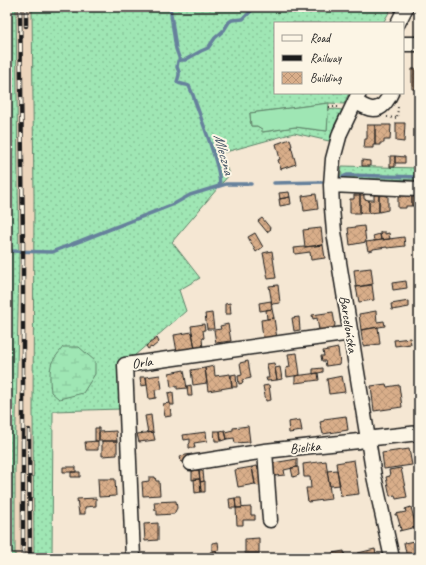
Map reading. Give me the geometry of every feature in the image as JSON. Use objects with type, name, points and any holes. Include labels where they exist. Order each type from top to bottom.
[{"type":"street","points":[[398,22],[406,7]]},
{"type":"street","points":[[404,44],[419,44]]},
{"type":"street","points":[[353,101],[373,110],[381,107],[389,98],[394,99]]},
{"type":"street","name":"Barcelońska","points":[[353,101],[340,132],[333,159],[331,185],[334,232],[367,439],[392,558]]},
{"type":"street","points":[[331,185],[419,189]]},
{"type":"street","name":"Orla","points":[[133,558],[125,365],[351,333]]},
{"type":"street","name":"Bielika","points":[[191,463],[265,451],[419,433]]},
{"type":"street","points":[[265,451],[270,520]]},
{"type":"path","points":[[382,117],[397,118],[394,99]]},
{"type":"path","points":[[329,107],[353,101]]},
{"type":"shaded area","points":[[16,7],[32,7],[34,198],[34,558],[15,558],[19,261]]},
{"type":"green space","points":[[7,7],[16,7],[19,261],[15,558],[7,558]]},
{"type":"green space","points":[[32,7],[392,7],[384,22],[274,22],[274,94],[349,94],[344,104],[329,103],[250,113],[251,126],[257,126],[262,129],[263,132],[295,127],[327,131],[328,110],[342,110],[329,141],[294,133],[222,153],[229,175],[172,242],[200,278],[179,290],[186,311],[134,356],[122,359],[121,409],[53,411],[52,558],[34,558],[34,198]]},
{"type":"green space","points":[[329,103],[327,131],[295,127],[262,132],[262,129],[257,126],[251,126],[250,113]]},
{"type":"green space","points":[[342,166],[419,168],[419,180],[345,178],[340,180]]},
{"type":"green space","points":[[63,347],[79,347],[95,361],[95,374],[83,393],[59,399],[51,392],[50,373],[52,362]]},
{"type":"building","points":[[412,69],[419,69],[419,89],[412,89]]},
{"type":"building","points":[[396,123],[405,123],[404,142],[396,141]]},
{"type":"building","points":[[367,125],[375,125],[375,145],[373,145],[373,148],[364,148],[365,139],[367,139]]},
{"type":"building","points":[[375,125],[391,125],[390,140],[384,140],[384,143],[375,145]]},
{"type":"building","points":[[290,139],[296,164],[281,169],[276,144]]},
{"type":"building","points":[[390,156],[395,156],[395,167],[390,167]]},
{"type":"building","points":[[395,156],[405,157],[405,163],[395,163]]},
{"type":"building","points":[[362,160],[370,161],[370,166],[362,166]]},
{"type":"building","points":[[289,192],[290,197],[280,199],[279,193]]},
{"type":"building","points":[[316,194],[318,209],[304,211],[302,196]]},
{"type":"building","points":[[401,194],[412,194],[412,206],[398,208],[398,197],[401,197]]},
{"type":"building","points":[[412,194],[419,194],[418,206],[412,206]]},
{"type":"building","points":[[354,195],[360,195],[360,213],[350,213],[350,199],[354,199]]},
{"type":"building","points":[[360,195],[364,195],[364,199],[369,200],[369,213],[360,213]]},
{"type":"building","points":[[374,195],[379,195],[379,212],[369,213],[369,200],[374,200]]},
{"type":"building","points":[[379,195],[388,196],[388,210],[379,212]]},
{"type":"building","points":[[290,197],[291,204],[280,206],[279,199]]},
{"type":"building","points":[[262,218],[271,229],[267,232],[258,221]]},
{"type":"building","points":[[364,226],[366,242],[350,245],[348,228]]},
{"type":"building","points":[[321,228],[323,245],[305,247],[303,230]]},
{"type":"building","points":[[380,232],[385,232],[385,234],[389,233],[390,239],[381,240]]},
{"type":"building","points":[[255,233],[263,247],[256,252],[248,237]]},
{"type":"building","points":[[380,234],[381,240],[374,241],[373,236]]},
{"type":"building","points":[[404,237],[405,246],[387,247],[368,251],[366,242]]},
{"type":"building","points":[[323,245],[325,258],[311,260],[310,252],[295,254],[294,248]]},
{"type":"building","points":[[272,251],[276,278],[268,279],[263,253]]},
{"type":"building","points":[[371,268],[373,284],[356,287],[354,270]]},
{"type":"building","points":[[406,281],[407,288],[393,290],[392,283]]},
{"type":"building","points":[[278,285],[280,303],[272,304],[269,286]]},
{"type":"building","points":[[372,285],[374,300],[359,302],[356,287]]},
{"type":"building","points":[[271,301],[272,309],[260,311],[259,303]]},
{"type":"building","points":[[409,301],[409,307],[392,310],[391,304]]},
{"type":"building","points":[[230,303],[231,314],[225,314],[225,304]]},
{"type":"building","points":[[272,309],[274,318],[267,319],[266,310]]},
{"type":"building","points":[[376,311],[377,322],[384,321],[385,326],[361,330],[359,314]]},
{"type":"building","points":[[333,312],[335,325],[333,329],[319,330],[317,318],[313,319],[312,315]]},
{"type":"building","points":[[212,313],[214,329],[207,329],[205,314]]},
{"type":"building","points":[[299,317],[300,330],[294,331],[292,318]]},
{"type":"building","points":[[274,318],[277,339],[263,339],[261,320]]},
{"type":"building","points":[[204,324],[204,338],[202,339],[203,348],[195,349],[191,326]]},
{"type":"building","points":[[228,324],[231,341],[216,343],[214,330],[221,329],[220,326]]},
{"type":"building","points":[[378,327],[380,344],[363,346],[361,330]]},
{"type":"building","points":[[192,332],[195,349],[177,352],[174,335]]},
{"type":"building","points":[[157,338],[159,342],[152,348],[151,347],[148,349],[146,346]]},
{"type":"building","points":[[410,338],[411,344],[395,346],[394,340]]},
{"type":"building","points":[[338,348],[340,364],[326,366],[325,361],[322,361],[321,356],[324,356],[323,351]]},
{"type":"building","points":[[297,353],[300,375],[287,377],[286,368],[290,367],[288,354]]},
{"type":"building","points":[[248,361],[251,378],[242,380],[243,383],[239,384],[238,376],[242,375],[240,363]]},
{"type":"building","points":[[274,363],[277,380],[267,381],[266,378],[269,378],[267,364]]},
{"type":"building","points":[[214,366],[215,376],[230,374],[232,387],[208,391],[205,368]]},
{"type":"building","points":[[280,367],[282,379],[277,380],[275,368]]},
{"type":"building","points":[[205,368],[207,383],[193,385],[191,370]]},
{"type":"building","points":[[323,368],[323,372],[313,374],[313,369]]},
{"type":"building","points":[[184,370],[187,388],[177,389],[177,386],[171,387],[169,373]]},
{"type":"building","points":[[318,373],[319,380],[295,383],[295,376]]},
{"type":"building","points":[[236,374],[237,387],[232,387],[231,375]]},
{"type":"building","points":[[160,375],[162,389],[155,390],[156,398],[149,399],[146,377]]},
{"type":"building","points":[[342,376],[345,392],[329,394],[327,379]]},
{"type":"building","points":[[140,377],[146,377],[147,385],[141,386]]},
{"type":"building","points":[[386,384],[387,387],[399,385],[402,407],[374,411],[371,386]]},
{"type":"building","points":[[191,385],[192,396],[188,396],[187,386]]},
{"type":"building","points":[[269,385],[271,400],[266,401],[263,386]]},
{"type":"building","points":[[173,392],[174,405],[170,405],[168,393]]},
{"type":"building","points":[[170,403],[171,416],[165,417],[163,404]]},
{"type":"building","points":[[151,415],[153,432],[148,433],[145,416]]},
{"type":"building","points":[[346,416],[348,430],[323,434],[320,422],[324,421],[324,419]]},
{"type":"building","points":[[300,420],[302,431],[289,433],[288,422]]},
{"type":"building","points":[[248,426],[250,442],[235,443],[234,438],[227,439],[225,432],[233,430],[233,428]]},
{"type":"building","points":[[95,428],[99,428],[99,441],[95,441]]},
{"type":"building","points":[[225,430],[227,439],[221,441],[220,431]]},
{"type":"building","points":[[116,431],[117,441],[99,441],[99,432]]},
{"type":"building","points":[[214,431],[220,431],[221,441],[215,441]]},
{"type":"building","points":[[153,432],[155,440],[139,442],[137,434]]},
{"type":"building","points":[[206,432],[207,441],[194,443],[195,448],[189,448],[190,439],[184,440],[183,435]]},
{"type":"building","points":[[98,441],[98,450],[86,450],[85,442]]},
{"type":"building","points":[[102,441],[117,441],[117,455],[102,456]]},
{"type":"building","points":[[409,449],[412,465],[384,469],[382,453]]},
{"type":"building","points":[[192,454],[193,460],[181,462],[180,456]]},
{"type":"building","points":[[297,459],[297,467],[284,470],[285,475],[275,476],[273,463]]},
{"type":"building","points":[[354,460],[359,494],[341,496],[336,463]]},
{"type":"building","points":[[326,461],[331,499],[308,502],[306,488],[311,488],[310,477],[304,477],[303,464]]},
{"type":"building","points":[[257,466],[258,469],[260,469],[261,483],[258,486],[255,484],[252,467]]},
{"type":"building","points":[[63,467],[76,467],[76,472],[63,472]]},
{"type":"building","points":[[252,467],[255,484],[238,487],[235,470]]},
{"type":"building","points":[[298,467],[299,475],[293,477],[291,468]]},
{"type":"building","points":[[401,468],[407,497],[396,499],[395,495],[390,496],[386,477],[390,476],[389,470]]},
{"type":"building","points":[[199,470],[200,479],[192,480],[192,471]]},
{"type":"building","points":[[337,470],[340,485],[330,486],[327,471]]},
{"type":"building","points":[[199,471],[203,471],[204,481],[200,482]]},
{"type":"building","points":[[71,472],[80,472],[80,477],[71,477]]},
{"type":"building","points":[[149,477],[155,477],[156,481],[159,481],[160,495],[143,496],[142,482],[149,481]]},
{"type":"building","points":[[98,479],[115,479],[116,496],[99,497]]},
{"type":"building","points":[[194,479],[200,479],[201,492],[195,493]]},
{"type":"building","points":[[205,481],[205,492],[201,492],[200,482]]},
{"type":"building","points":[[96,498],[96,506],[85,507],[85,514],[79,514],[77,499]]},
{"type":"building","points":[[235,498],[241,498],[242,508],[236,508]]},
{"type":"building","points":[[235,498],[236,508],[230,508],[229,499]]},
{"type":"building","points":[[176,501],[177,508],[174,514],[157,515],[154,502]]},
{"type":"building","points":[[251,507],[251,515],[255,515],[255,520],[243,520],[243,525],[237,525],[236,508]]},
{"type":"building","points":[[411,507],[416,527],[399,531],[401,530],[397,515],[395,514],[406,512],[405,509]]},
{"type":"building","points":[[158,523],[158,540],[145,541],[144,524]]},
{"type":"building","points":[[259,538],[259,553],[245,553],[245,539]]},
{"type":"building","points":[[419,540],[419,556],[407,558],[404,543]]},
{"type":"building","points":[[218,542],[219,550],[212,551],[212,543]]},
{"type":"building","points":[[375,549],[377,558],[360,558],[358,553]]},
{"type":"building","points":[[216,551],[217,554],[219,554],[219,558],[210,558],[210,552]]},
{"type":"building","points":[[344,551],[345,558],[333,558],[332,553]]},
{"type":"waterway","points":[[170,7],[176,49],[180,60]]},
{"type":"waterway","name":"Mleczna","points":[[219,186],[220,179],[218,169],[193,95],[189,86],[177,82],[179,75],[177,67],[178,61],[185,60],[208,48],[229,22],[232,20],[243,19],[255,7]]},
{"type":"waterway","points":[[340,178],[347,175],[419,177]]},
{"type":"waterway","points":[[274,183],[322,182]]},
{"type":"waterway","name":"Mleczna","points":[[7,251],[52,252],[174,204],[190,195],[226,184],[251,184]]},
{"type":"railway","points":[[20,7],[23,243],[23,558]]},
{"type":"railway","points":[[26,7],[26,26]]},
{"type":"railway","points":[[29,430],[30,558]]}]
